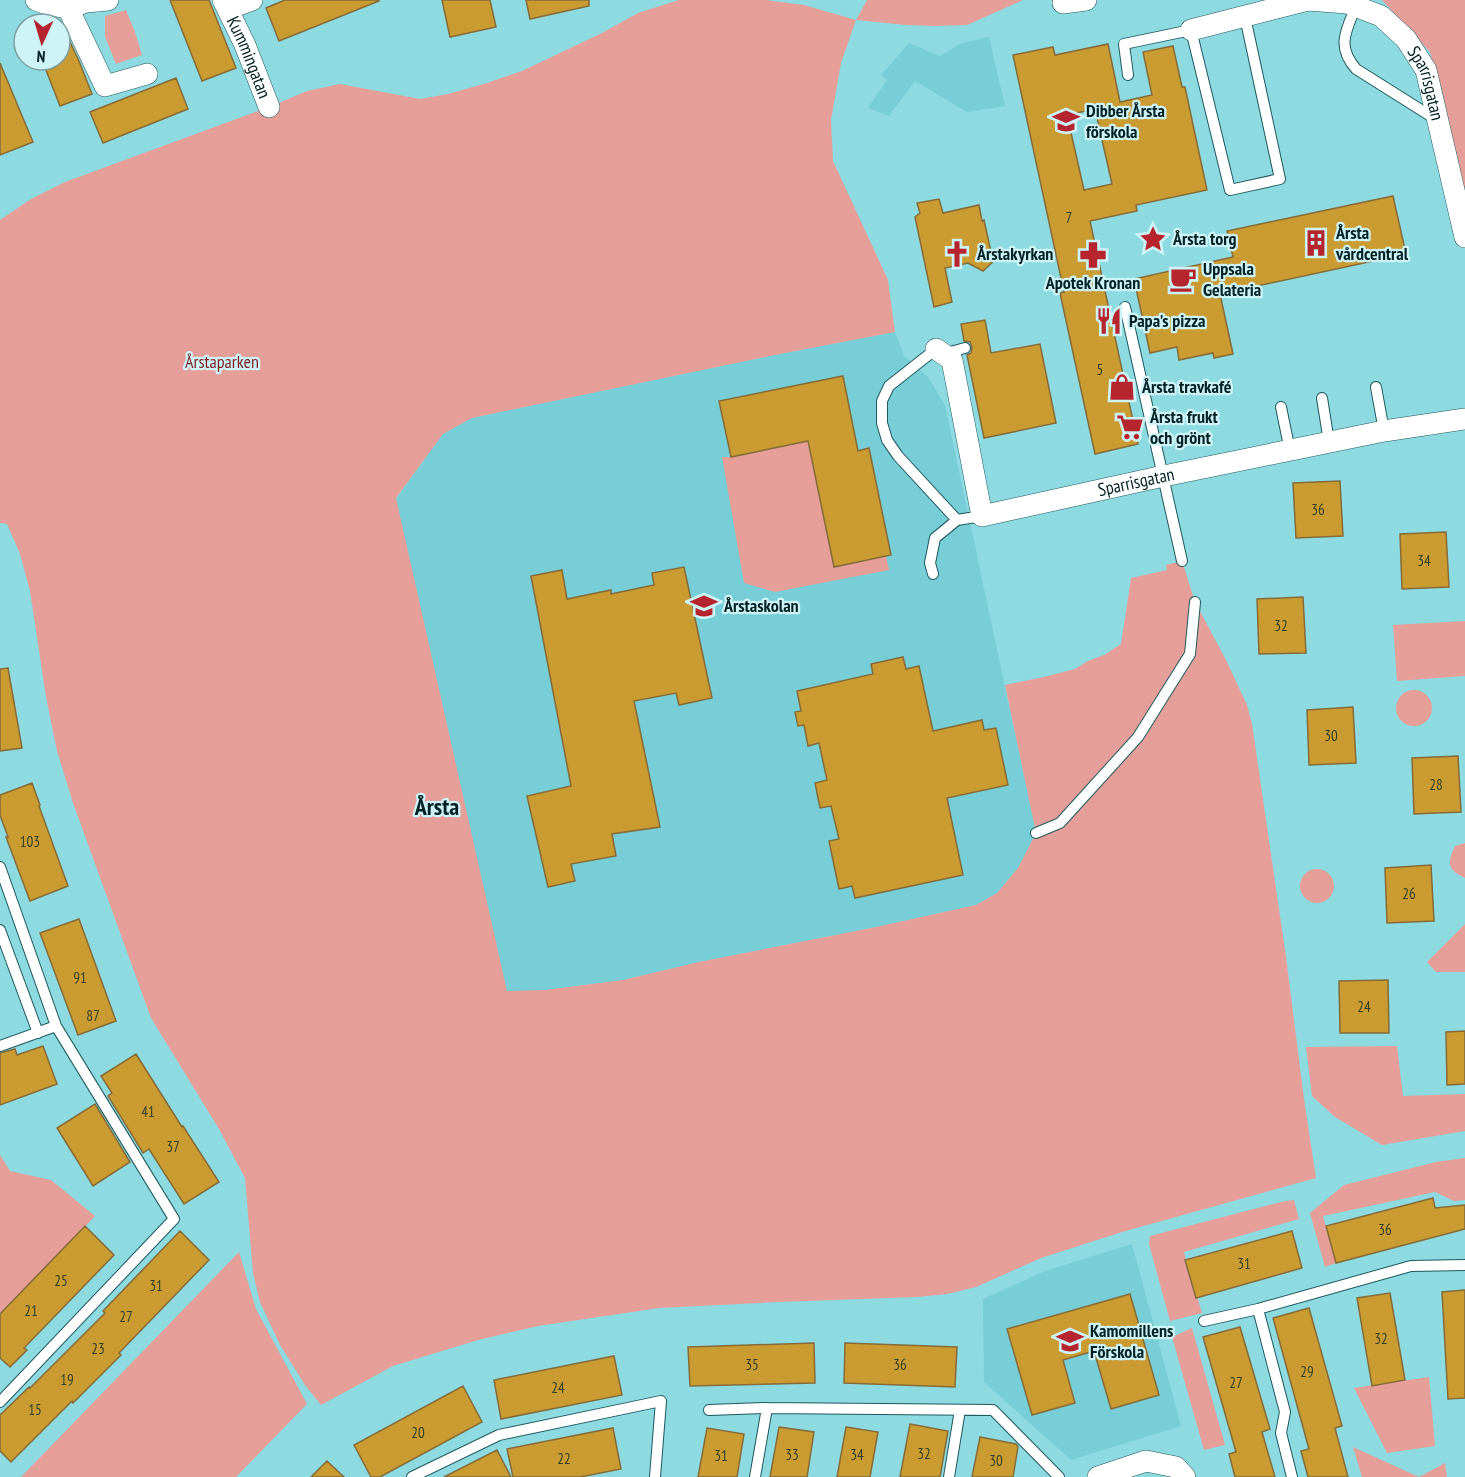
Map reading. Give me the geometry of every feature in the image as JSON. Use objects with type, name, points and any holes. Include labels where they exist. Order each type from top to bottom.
[{"type":"street","points":[[36,0],[68,8],[108,0]]},
{"type":"street","name":"Kummingatan","points":[[252,0],[226,4],[269,107]]},
{"type":"street","points":[[1063,3],[1086,0]]},
{"type":"street","name":"Sparrisgatan","points":[[1191,30],[1308,0],[1347,3],[1381,16],[1406,39],[1426,70],[1465,237]]},
{"type":"street","points":[[68,8],[105,86],[147,74]]},
{"type":"street","points":[[940,351],[952,360],[964,401],[974,451],[982,516]]},
{"type":"street","name":"Sparrisgatan","points":[[982,516],[1329,442],[1465,419]]},
{"type":"street","points":[[1098,1477],[1146,1461],[1176,1467],[1185,1477]]},
{"type":"lane","points":[[1356,6],[1343,41],[1348,60],[1356,69],[1438,121]]},
{"type":"lane","points":[[1128,75],[1124,44],[1191,30],[1230,190],[1280,179],[1245,17]]},
{"type":"lane","points":[[1125,307],[1182,561]]},
{"type":"lane","points":[[957,520],[898,456],[887,440],[882,423],[882,401],[889,386],[940,351],[965,348]]},
{"type":"lane","points":[[1376,387],[1384,431]]},
{"type":"lane","points":[[1322,398],[1329,442]]},
{"type":"lane","points":[[1281,407],[1290,451]]},
{"type":"lane","points":[[933,574],[930,563],[935,538],[957,520],[982,516]]},
{"type":"lane","points":[[1036,833],[1060,823],[1138,737],[1190,654],[1195,602]]},
{"type":"lane","points":[[0,867],[56,1026],[174,1219],[0,1402]]},
{"type":"lane","points":[[0,930],[38,1033]]},
{"type":"lane","points":[[0,1046],[56,1026]]},
{"type":"lane","points":[[1204,1322],[1411,1266],[1465,1265]]},
{"type":"lane","points":[[1258,1309],[1285,1412],[1281,1433],[1292,1477]]},
{"type":"lane","points":[[411,1477],[499,1435],[661,1401],[655,1477]]},
{"type":"lane","points":[[755,1477],[767,1408]]},
{"type":"lane","points":[[709,1410],[767,1408],[993,1410],[1059,1477]]},
{"type":"lane","points":[[949,1477],[960,1410]]},
{"type":"shaded area","points":[[989,37],[1005,106],[967,112],[915,81],[889,116],[868,108],[887,80],[881,75],[909,43],[940,56],[962,43]]},
{"type":"shaded area","name":"Årstaskolan","points":[[895,332],[904,356],[928,377],[945,405],[1036,833],[1018,868],[997,893],[976,905],[699,962],[623,980],[545,990],[507,992],[396,499],[443,434],[472,418]]},
{"type":"shaded area","name":"Kamomillens Förskola","points":[[1132,1244],[1181,1426],[1071,1460],[984,1382],[983,1299],[1045,1271]]},
{"type":"green space","name":"Årstaparken","points":[[679,0],[766,0],[804,5],[856,20],[841,63],[831,120],[833,161],[888,280],[895,332],[472,418],[443,434],[396,498],[507,991],[545,990],[623,980],[699,962],[976,905],[997,893],[1018,868],[1036,833],[1005,685],[1075,669],[1121,644],[1131,578],[1167,570],[1166,565],[1182,561],[1195,602],[1226,660],[1247,705],[1252,724],[1316,1178],[1122,1232],[1041,1258],[976,1287],[947,1294],[659,1308],[538,1326],[478,1340],[393,1366],[321,1405],[305,1385],[280,1345],[260,1302],[253,1273],[245,1178],[219,1129],[151,1018],[73,803],[57,751],[46,697],[30,591],[20,554],[7,524],[0,523],[0,220],[31,199],[65,182],[307,91],[340,84],[420,99],[448,94],[522,71],[638,13]]},
{"type":"green space","points":[[867,0],[1023,0],[967,25],[906,25],[856,20]]},
{"type":"green space","points":[[1382,0],[1465,0],[1465,200],[1430,52]]},
{"type":"green space","points":[[126,10],[142,55],[116,64],[105,37],[105,16]]},
{"type":"green space","points":[[808,441],[834,566],[886,556],[889,570],[775,592],[744,583],[722,457]]},
{"type":"green space","points":[[1465,621],[1465,676],[1397,681],[1393,625]]},
{"type":"green space","points":[[1414,690],[1427,695],[1432,708],[1427,721],[1414,726],[1401,721],[1396,708],[1401,695]]},
{"type":"green space","points":[[1465,843],[1465,878],[1452,869],[1450,862],[1455,846]]},
{"type":"green space","points":[[1317,869],[1329,874],[1334,886],[1329,898],[1317,903],[1305,898],[1300,886],[1305,874]]},
{"type":"green space","points":[[1465,924],[1465,972],[1436,972],[1427,962]]},
{"type":"green space","points":[[1397,1046],[1403,1096],[1465,1094],[1465,1131],[1382,1145],[1335,1117],[1312,1096],[1306,1047]]},
{"type":"green space","points":[[0,1155],[10,1171],[51,1180],[95,1216],[0,1317]]},
{"type":"green space","points":[[1465,1158],[1465,1200],[1454,1201],[1435,1192],[1323,1216],[1336,1263],[1325,1267],[1310,1213],[1344,1185],[1436,1162]]},
{"type":"green space","points":[[1294,1200],[1299,1219],[1184,1252],[1202,1313],[1170,1321],[1149,1244],[1150,1236]]},
{"type":"green space","points":[[239,1252],[256,1309],[307,1404],[236,1477],[21,1477]]},
{"type":"green space","points":[[1192,1328],[1225,1445],[1204,1450],[1172,1337]]},
{"type":"green space","points":[[1429,1377],[1435,1446],[1387,1453],[1354,1388]]},
{"type":"green space","points":[[1353,1447],[1419,1477],[1362,1477]]},
{"type":"green space","points":[[1445,1463],[1447,1477],[1419,1477]]},
{"type":"building","points":[[170,0],[209,0],[236,68],[202,81]]},
{"type":"building","points":[[285,0],[379,1],[279,41],[266,8]]},
{"type":"building","points":[[442,0],[490,0],[496,27],[450,37]]},
{"type":"building","points":[[526,0],[589,0],[589,6],[530,19]]},
{"type":"building","points":[[1108,44],[1120,102],[1152,95],[1143,52],[1173,46],[1182,87],[1185,87],[1207,190],[1136,205],[1137,211],[1090,221],[1138,444],[1095,454],[1060,293],[1064,292],[1013,55],[1053,47],[1055,55]],"holes":[[[1095,109],[1112,184],[1084,190],[1067,115]]]},
{"type":"building","points":[[72,46],[92,94],[60,106],[47,72],[72,72]]},
{"type":"building","points":[[0,63],[33,142],[0,155]]},
{"type":"building","points":[[176,78],[188,109],[103,143],[90,112]]},
{"type":"building","points":[[1393,196],[1406,254],[1220,294],[1233,354],[1214,358],[1213,353],[1179,360],[1177,347],[1150,353],[1134,279],[1233,257],[1227,231]]},
{"type":"building","name":"Årstakyrkan","points":[[939,199],[943,213],[979,205],[991,252],[996,259],[983,271],[968,263],[945,268],[952,302],[934,307],[915,217],[920,213],[917,203]]},
{"type":"building","points":[[985,320],[991,353],[1040,344],[1056,423],[984,438],[967,355],[971,353],[972,347],[970,342],[964,341],[961,324]]},
{"type":"building","points":[[843,376],[858,451],[869,448],[891,555],[834,567],[808,441],[731,457],[719,401]]},
{"type":"building","points":[[1340,481],[1343,536],[1296,538],[1293,483]]},
{"type":"building","points":[[1446,532],[1449,587],[1402,589],[1400,534]]},
{"type":"building","points":[[684,567],[712,698],[679,705],[676,693],[634,701],[660,827],[612,834],[616,856],[571,864],[575,881],[548,887],[527,796],[571,786],[531,576],[562,570],[567,599],[611,590],[611,594],[654,585],[652,573]]},
{"type":"building","points":[[1303,597],[1306,653],[1259,654],[1257,599]]},
{"type":"building","points":[[903,657],[906,669],[919,666],[933,731],[982,720],[984,730],[996,728],[1008,785],[947,798],[963,875],[855,898],[852,886],[839,889],[829,841],[839,839],[831,806],[820,808],[815,783],[827,780],[819,743],[808,746],[804,725],[798,726],[795,712],[801,711],[797,691],[873,674],[871,664]]},
{"type":"building","points":[[8,668],[22,748],[0,751],[0,669]]},
{"type":"building","points":[[1353,707],[1356,763],[1309,765],[1307,710]]},
{"type":"building","points":[[1458,756],[1461,812],[1414,814],[1412,758]]},
{"type":"building","points":[[32,783],[68,886],[30,901],[6,837],[8,837],[0,815],[0,795]]},
{"type":"building","points":[[1431,865],[1434,921],[1387,923],[1385,868]]},
{"type":"building","points":[[79,919],[116,1021],[78,1035],[40,933]]},
{"type":"building","points":[[1388,980],[1389,1033],[1340,1033],[1339,981]]},
{"type":"building","points":[[1465,1031],[1465,1084],[1447,1085],[1446,1032]]},
{"type":"building","points":[[43,1046],[57,1084],[0,1105],[0,1053],[15,1049],[17,1055]]},
{"type":"building","points":[[136,1054],[219,1182],[184,1204],[149,1149],[143,1153],[108,1096],[112,1093],[101,1076]]},
{"type":"building","points":[[95,1104],[130,1162],[93,1186],[57,1128]]},
{"type":"building","points":[[1433,1198],[1435,1208],[1465,1205],[1465,1229],[1336,1263],[1326,1226]]},
{"type":"building","points":[[85,1226],[114,1255],[24,1348],[27,1350],[10,1367],[0,1358],[0,1314]]},
{"type":"building","points":[[180,1231],[209,1260],[119,1353],[121,1355],[11,1462],[0,1451],[0,1415],[105,1313],[103,1311]]},
{"type":"building","points":[[1292,1231],[1302,1268],[1196,1298],[1185,1260]]},
{"type":"building","points":[[1465,1290],[1465,1398],[1448,1399],[1442,1292]]},
{"type":"building","points":[[1390,1293],[1405,1380],[1372,1386],[1357,1298]]},
{"type":"building","points":[[1130,1294],[1159,1395],[1111,1409],[1094,1351],[1063,1360],[1075,1403],[1032,1415],[1007,1329]]},
{"type":"building","points":[[1309,1308],[1342,1426],[1335,1428],[1348,1477],[1308,1477],[1301,1451],[1309,1449],[1273,1318]]},
{"type":"building","points":[[1240,1327],[1270,1429],[1262,1432],[1275,1477],[1235,1477],[1229,1454],[1236,1452],[1203,1337]]},
{"type":"building","points":[[814,1343],[815,1383],[690,1386],[688,1347]]},
{"type":"building","points":[[845,1343],[957,1347],[955,1387],[844,1383]]},
{"type":"building","points":[[614,1356],[622,1395],[501,1419],[494,1380]]},
{"type":"building","points":[[463,1386],[482,1422],[380,1477],[371,1477],[354,1445]]},
{"type":"building","points":[[910,1424],[948,1431],[940,1477],[900,1477]]},
{"type":"building","points":[[779,1427],[814,1432],[807,1477],[770,1477]]},
{"type":"building","points":[[846,1427],[878,1432],[870,1477],[837,1477]]},
{"type":"building","points":[[613,1428],[621,1469],[580,1477],[513,1477],[507,1449]]},
{"type":"building","points":[[707,1428],[744,1434],[737,1477],[698,1477]]},
{"type":"building","points":[[980,1437],[1016,1444],[1018,1447],[1013,1477],[972,1477]]},
{"type":"building","points":[[497,1450],[511,1477],[444,1477]]},
{"type":"building","points":[[327,1461],[344,1477],[311,1477]]},
{"type":"place","name":"Dibber Årsta förskola","points":[[1066,121]]},
{"type":"place","name":"Årsta torg","points":[[1153,239]]},
{"type":"place","name":"Årsta vårdcentral","points":[[1316,243]]},
{"type":"place","name":"Årstakyrkan","points":[[957,254]]},
{"type":"place","name":"Apotek Kronan","points":[[1093,255]]},
{"type":"place","name":"Uppsala Gelateria","points":[[1183,279]]},
{"type":"place","name":"Papa's pizza","points":[[1109,321]]},
{"type":"place","name":"Årsta travkafé","points":[[1122,387]]},
{"type":"place","name":"Årsta frukt och grönt","points":[[1130,427]]},
{"type":"place","name":"Årstaskolan","points":[[704,606]]},
{"type":"place","name":"Kamomillens Förskola","points":[[1070,1341]]},
{"type":"district","name":"Årsta","points":[[437,807]]}]
